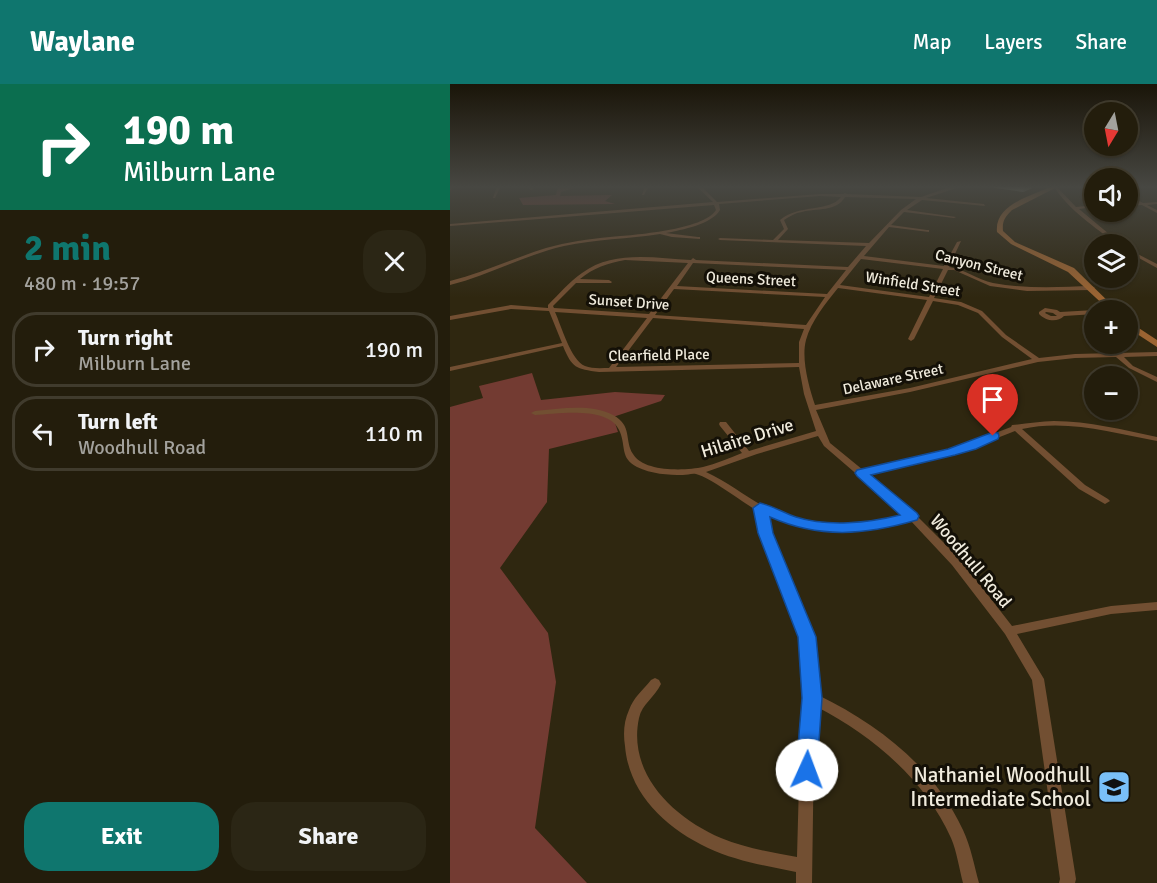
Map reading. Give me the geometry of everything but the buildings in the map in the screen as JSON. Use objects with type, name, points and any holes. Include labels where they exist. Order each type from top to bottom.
[{"type":"main road","points":[[999,223],[998,228],[1008,240],[1071,270],[1084,281]]},
{"type":"main road","points":[[1092,288],[1103,300]]},
{"type":"main road","points":[[1138,331],[1157,344]]},
{"type":"street","points":[[450,225],[471,223]]},
{"type":"street","points":[[450,284],[491,272],[560,246],[597,239],[660,232],[692,223]]},
{"type":"street","points":[[773,242],[786,229],[783,223]]},
{"type":"street","name":"Woodhull Road","points":[[892,223],[850,269],[808,327],[802,345],[803,365],[813,408],[820,433],[842,459],[912,516],[956,562],[1009,631],[1038,679],[1067,883]]},
{"type":"street","points":[[1093,223],[1106,234]]},
{"type":"street","points":[[889,226],[927,231]]},
{"type":"street","points":[[660,232],[672,236],[698,238]]},
{"type":"street","points":[[720,239],[872,245]]},
{"type":"street","points":[[911,339],[958,242]]},
{"type":"street","points":[[1138,256],[1157,266]]},
{"type":"street","points":[[552,310],[550,306],[576,280],[596,264],[609,260],[639,257],[850,269]]},
{"type":"street","name":"Canyon Street","points":[[861,257],[946,267],[990,284],[1027,289],[1092,288]]},
{"type":"street","points":[[611,370],[693,260]]},
{"type":"street","points":[[576,280],[609,282]]},
{"type":"street","name":"Winfield Street","points":[[837,286],[959,303],[980,312],[1004,336],[1038,360]]},
{"type":"street","name":"Queens Street","points":[[672,287],[829,296]]},
{"type":"street","name":"Sunset Drive","points":[[450,318],[501,308],[808,327]]},
{"type":"street","name":"Clearfield Place","points":[[552,310],[564,344],[576,365],[590,369],[803,365]]},
{"type":"street","points":[[1060,314],[1084,313]]},
{"type":"street","points":[[450,369],[564,344]]},
{"type":"street","points":[[1117,354],[1131,367],[1157,380]]},
{"type":"street","name":"Delaware Street","points":[[813,408],[910,390],[1038,360],[1117,354]]},
{"type":"street","name":"Delaware Street","points":[[1138,354],[1157,354]]},
{"type":"street","name":"Hilaire Drive","points":[[535,413],[586,411],[602,413],[620,424],[626,453],[634,462],[651,469],[697,471],[820,433]]},
{"type":"street","points":[[861,473],[972,447],[1015,427],[1058,423],[1157,439]]},
{"type":"street","points":[[723,424],[747,454]]},
{"type":"street","points":[[1015,427],[1082,487],[1105,501]]},
{"type":"street","points":[[697,471],[717,479],[760,508],[794,522],[826,528],[879,525],[912,516]]},
{"type":"street","points":[[760,508],[765,533],[807,637],[812,698],[807,746],[804,883]]},
{"type":"street","points":[[1009,631],[1111,610],[1157,606]]},
{"type":"street","points":[[655,684],[635,710],[631,728],[631,749],[644,786],[672,816],[714,843],[764,858],[805,866]]},
{"type":"street","points":[[812,698],[845,714],[906,762],[936,795],[958,836],[971,883]]},
{"type":"shaded area","points":[[532,373],[541,400],[615,392],[665,395],[661,401],[613,417],[618,432],[549,449],[547,502],[500,568],[548,633],[556,682],[535,828],[587,883],[450,883],[450,407],[483,398],[479,386]]},
{"type":"place","name":"Nathaniel Woodhull Intermediate School","points":[[1114,787]]},
{"type":"route","points":[[807,770],[812,698],[807,637],[765,533],[760,508],[794,522],[826,528],[879,525],[912,516],[861,473],[972,447],[993,436]]}]
